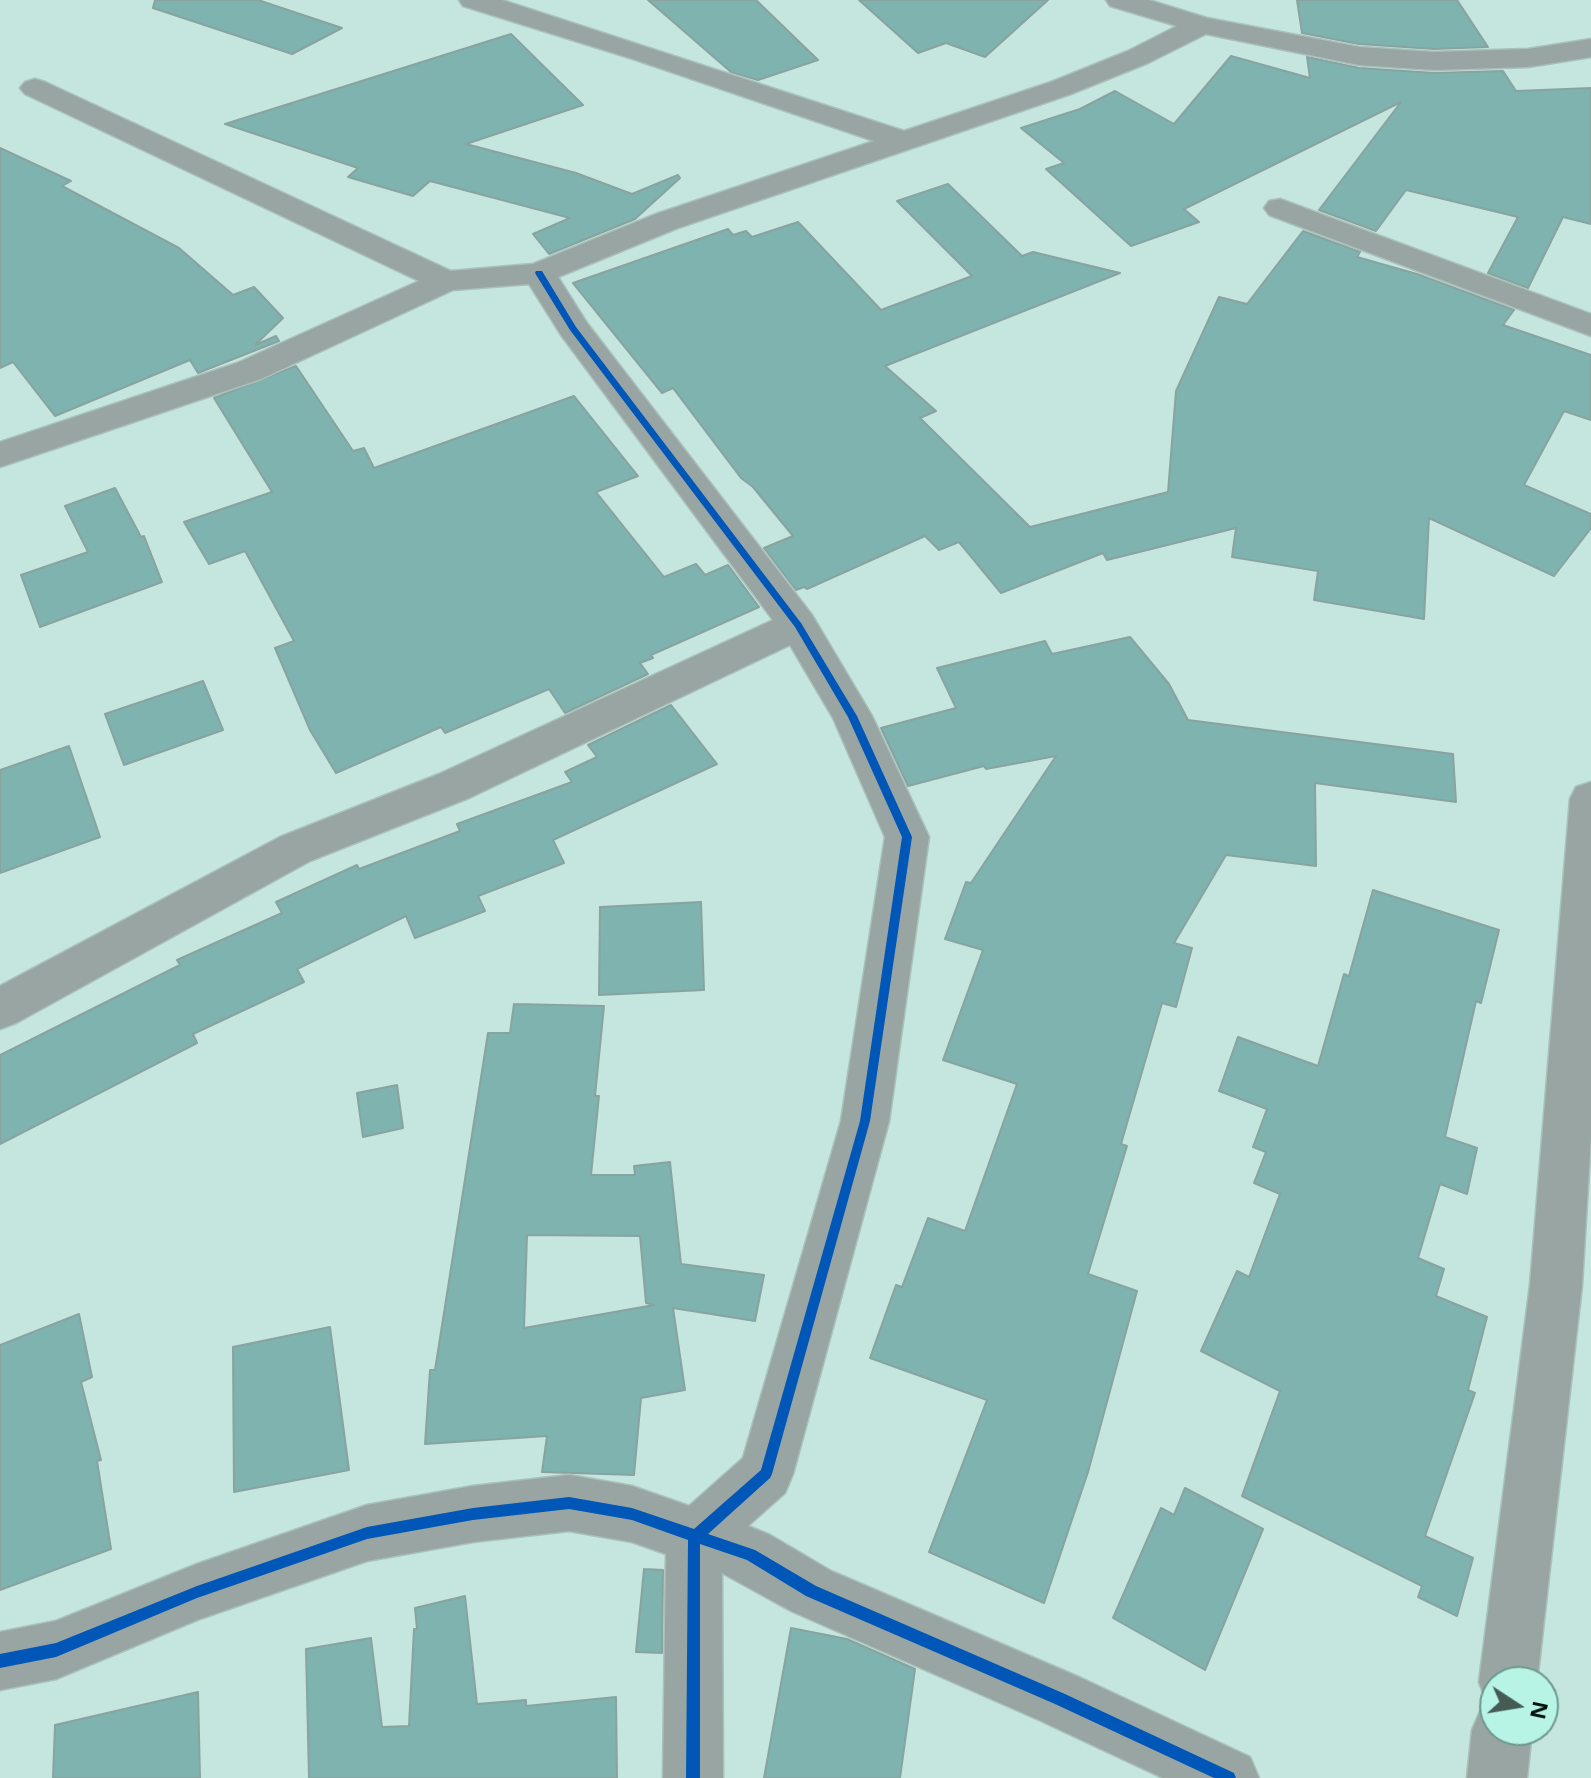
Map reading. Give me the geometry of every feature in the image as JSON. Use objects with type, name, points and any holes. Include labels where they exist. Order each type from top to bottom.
[{"type":"street","points":[[473,0],[643,53],[901,140]]},
{"type":"street","points":[[1120,0],[1202,25],[1359,56],[1434,61],[1528,58],[1591,48]]},
{"type":"street","points":[[6,445],[249,371],[446,281],[539,273],[667,221],[1061,88],[1138,57],[1202,25]]},
{"type":"street","points":[[35,88],[446,281]]},
{"type":"street","points":[[1280,208],[1591,326]]},
{"type":"street","points":[[539,273],[573,328],[798,625],[852,716],[907,837],[865,1121],[766,1474],[694,1538],[693,1778]]},
{"type":"street","points":[[0,1009],[295,849],[454,786],[798,625]]},
{"type":"street","points":[[1510,1666],[1556,1285],[1591,799]]},
{"type":"street","points":[[0,1661],[56,1650],[197,1592],[367,1533],[458,1517],[569,1503],[632,1514],[750,1555],[811,1591],[1060,1699],[1229,1778]]},
{"type":"street","points":[[1497,1778],[1500,1746]]},
{"type":"building","points":[[155,0],[258,0],[342,28],[292,54],[153,8]]},
{"type":"building","points":[[648,0],[756,0],[818,60],[758,80],[731,72]]},
{"type":"building","points":[[859,0],[1048,0],[985,57],[946,43],[918,53]]},
{"type":"building","points":[[1297,0],[1457,0],[1488,47],[1434,49],[1359,44],[1302,33]]},
{"type":"building","points":[[511,34],[583,105],[466,144],[576,173],[632,194],[678,175],[680,178],[635,219],[549,254],[533,234],[570,218],[430,181],[413,196],[348,177],[358,168],[225,124]]},
{"type":"building","points":[[1231,56],[1310,78],[1307,57],[1359,68],[1434,73],[1503,71],[1516,91],[1591,88],[1591,224],[1563,217],[1528,288],[1488,273],[1518,217],[1406,190],[1376,231],[1319,210],[1401,102],[1184,209],[1199,222],[1131,246],[1046,169],[1064,163],[1021,128],[1080,109],[1115,91],[1174,124]]},
{"type":"building","points":[[0,148],[71,181],[62,186],[179,248],[233,295],[254,287],[283,318],[255,345],[276,336],[279,341],[198,373],[190,360],[55,416],[13,362],[0,368]]},
{"type":"building","points":[[948,184],[1022,256],[1033,252],[1120,273],[885,366],[936,411],[920,418],[1030,527],[1168,492],[1176,391],[1219,297],[1247,304],[1303,231],[1360,252],[1357,257],[1417,274],[1514,310],[1503,325],[1591,355],[1591,420],[1564,411],[1524,485],[1591,514],[1591,528],[1554,576],[1429,518],[1424,619],[1314,600],[1318,571],[1232,557],[1236,528],[1107,560],[1103,553],[1001,593],[959,542],[939,550],[925,536],[807,589],[796,590],[764,548],[793,536],[753,487],[741,478],[673,388],[662,393],[573,283],[728,229],[733,235],[746,231],[752,237],[798,222],[881,310],[972,276],[897,201]]},
{"type":"building","points":[[296,366],[353,451],[364,448],[374,468],[574,396],[638,476],[596,492],[664,577],[696,564],[705,575],[728,565],[759,607],[651,655],[653,658],[640,663],[648,674],[565,713],[549,689],[445,733],[441,727],[336,773],[310,730],[275,648],[294,641],[245,551],[209,564],[184,522],[272,492],[214,398]]},
{"type":"building","points":[[115,488],[141,537],[144,536],[162,582],[40,627],[21,575],[88,552],[65,506]]},
{"type":"building","points":[[1130,637],[1169,684],[1188,720],[1453,754],[1456,802],[1315,783],[1316,866],[1226,855],[1174,943],[1192,948],[1176,1007],[1162,1003],[1121,1144],[1127,1146],[1088,1274],[1137,1291],[1088,1472],[1044,1603],[929,1552],[987,1400],[870,1358],[896,1285],[902,1287],[928,1218],[965,1231],[1017,1084],[943,1060],[983,950],[945,939],[966,882],[971,883],[1056,756],[986,769],[984,766],[908,786],[881,728],[956,708],[937,668],[1045,641],[1052,654]]},
{"type":"building","points":[[203,681],[223,730],[124,765],[105,714]]},
{"type":"building","points":[[671,705],[717,764],[553,840],[564,863],[478,896],[485,911],[415,938],[406,916],[297,969],[304,982],[193,1034],[197,1043],[0,1144],[0,1055],[180,965],[177,960],[282,913],[276,902],[357,865],[359,869],[460,831],[457,824],[572,782],[565,772],[597,757],[588,745]]},
{"type":"building","points":[[69,746],[100,837],[0,873],[0,770]]},
{"type":"building","points":[[1373,890],[1499,930],[1481,1003],[1476,1001],[1445,1137],[1477,1148],[1467,1194],[1440,1184],[1418,1258],[1444,1269],[1436,1296],[1487,1317],[1468,1390],[1475,1393],[1425,1536],[1473,1558],[1457,1616],[1418,1597],[1422,1586],[1242,1496],[1280,1391],[1201,1351],[1237,1271],[1249,1277],[1280,1194],[1254,1183],[1266,1152],[1253,1147],[1267,1109],[1219,1091],[1238,1037],[1318,1066],[1344,974],[1349,976]]},
{"type":"building","points":[[701,902],[704,990],[599,995],[600,907]]},
{"type":"building","points":[[514,1004],[604,1006],[591,1175],[635,1175],[634,1166],[670,1162],[681,1264],[764,1275],[755,1321],[673,1308],[685,1390],[641,1398],[634,1475],[542,1472],[547,1436],[425,1444],[430,1370],[435,1370],[488,1033],[510,1033]],"holes":[[[527,1235],[640,1236],[646,1303],[654,1305],[524,1328]]]},
{"type":"building","points":[[397,1085],[403,1128],[363,1137],[357,1093]]},
{"type":"building","points":[[79,1314],[92,1377],[81,1382],[101,1460],[97,1461],[111,1549],[0,1590],[0,1345]]},
{"type":"building","points":[[330,1327],[349,1470],[234,1492],[233,1347]]},
{"type":"building","points":[[1185,1488],[1263,1529],[1205,1670],[1113,1618],[1161,1508],[1174,1515]]},
{"type":"building","points":[[644,1569],[663,1570],[662,1653],[636,1652]]},
{"type":"building","points":[[465,1596],[477,1704],[526,1700],[526,1706],[616,1697],[617,1778],[309,1778],[306,1649],[371,1638],[382,1727],[409,1726],[414,1629],[417,1629],[415,1608]]},
{"type":"building","points":[[791,1628],[847,1639],[915,1669],[900,1778],[764,1778]]},
{"type":"building","points":[[198,1692],[200,1778],[53,1778],[55,1725]]},
{"type":"cycle path","points":[[539,273],[573,328],[798,625],[852,716],[907,837],[865,1121],[766,1474],[694,1538],[693,1778]]},
{"type":"cycle path","points":[[0,1661],[56,1650],[197,1592],[367,1533],[473,1514],[569,1503],[632,1514],[750,1555],[811,1591],[1060,1699],[1229,1778]]}]
